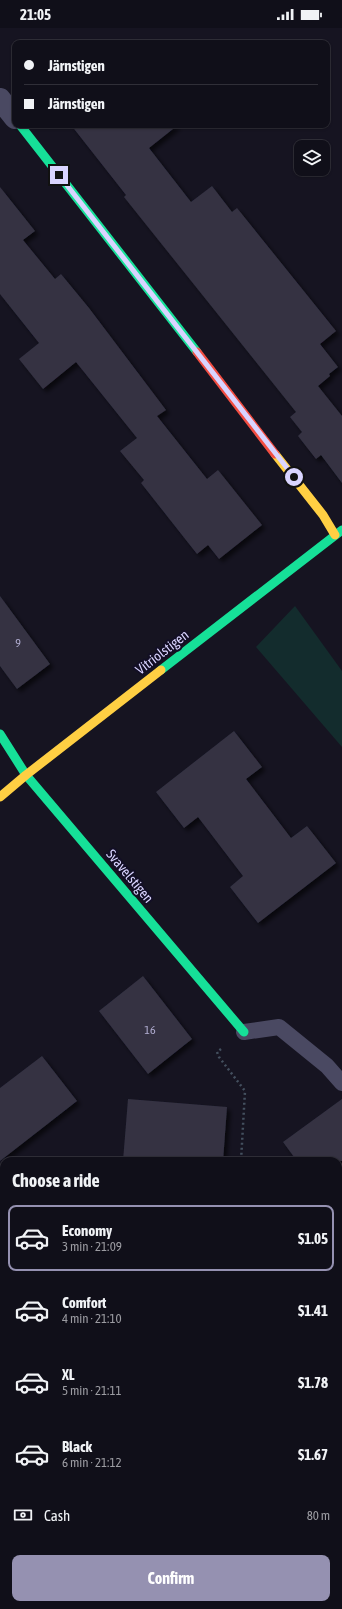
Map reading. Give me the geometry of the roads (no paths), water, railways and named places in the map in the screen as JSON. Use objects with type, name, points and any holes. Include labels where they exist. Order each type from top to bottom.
[{"type":"street","points":[[0,99],[12,114]]},
{"type":"street","points":[[22,128],[323,515],[339,532]]},
{"type":"street","name":"Vitriolstigen","points":[[0,797],[26,775],[339,532]]},
{"type":"street","name":"Svavelstigen","points":[[0,734],[26,775],[244,1032]]},
{"type":"lane","points":[[244,1032],[279,1027],[340,1077]]}]
